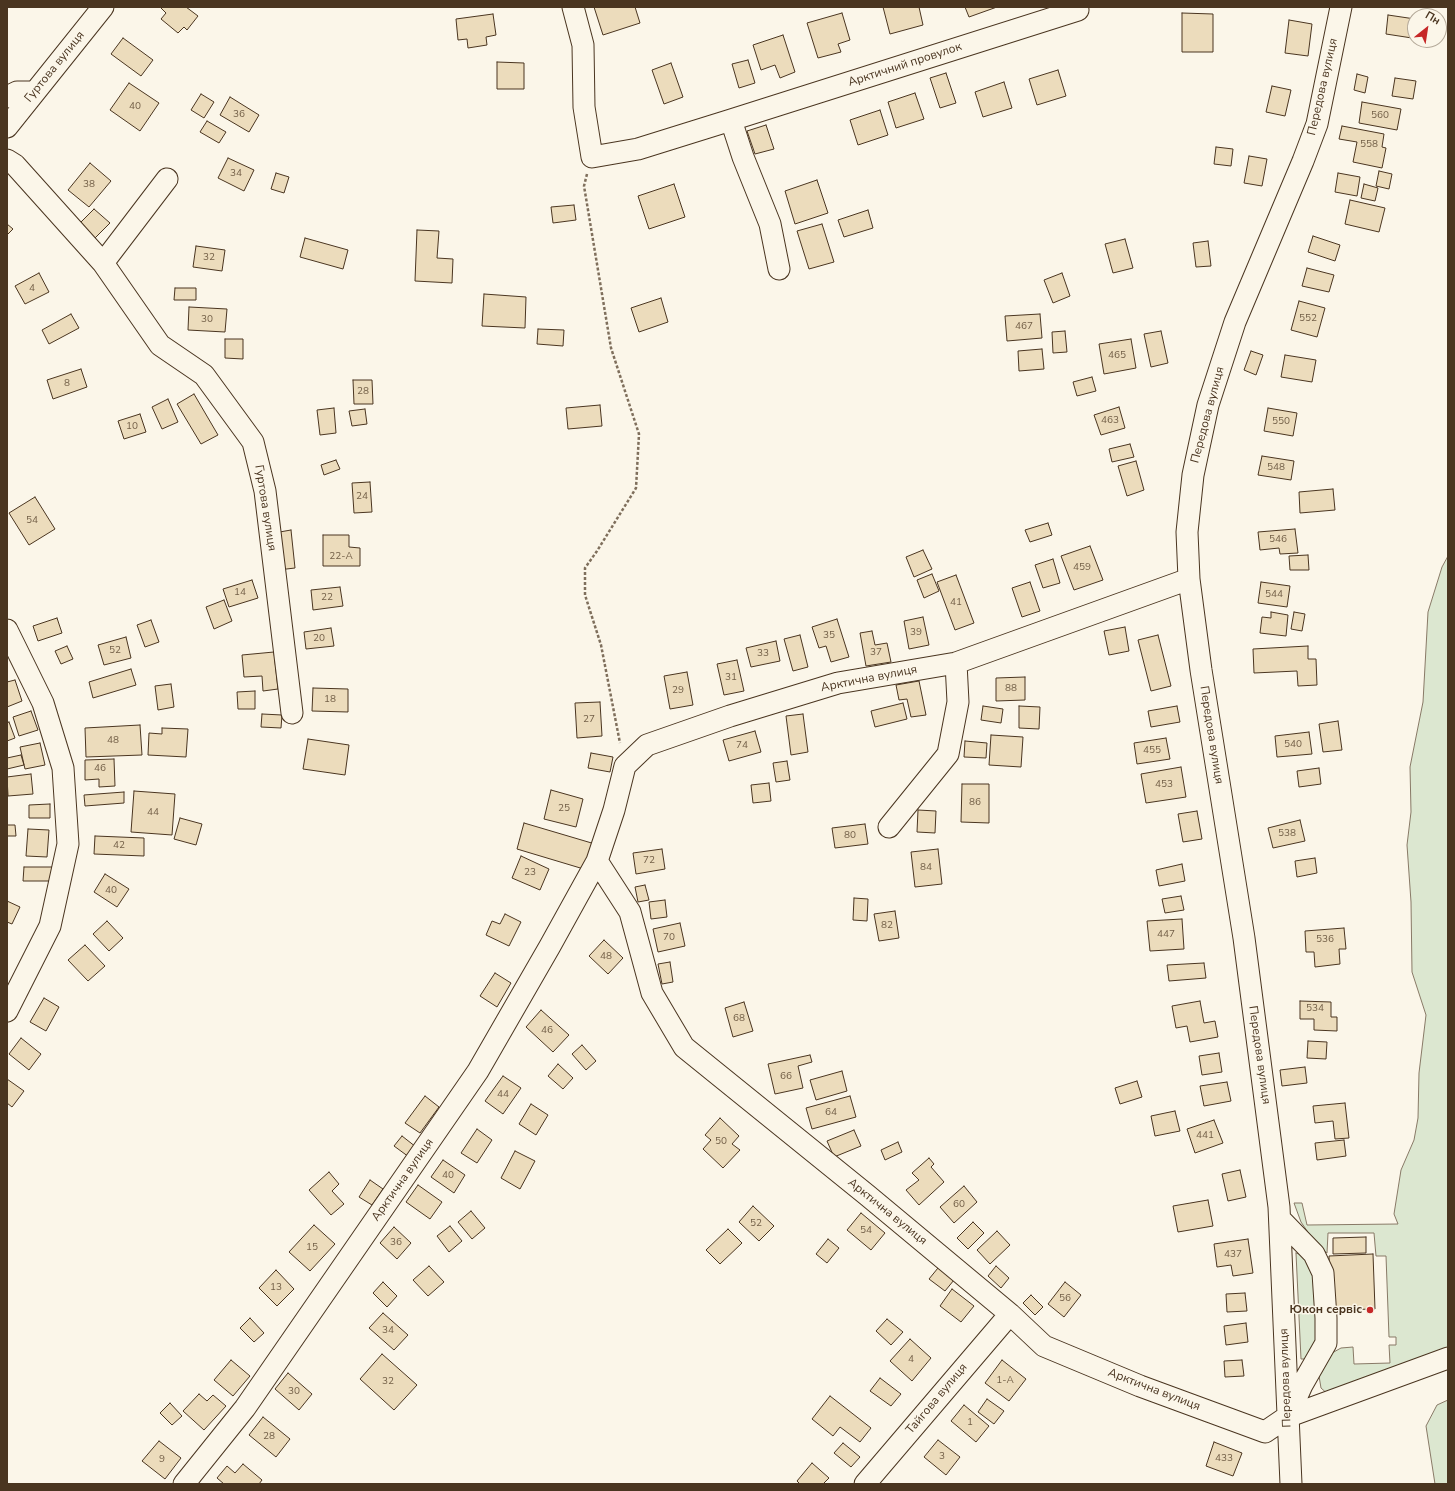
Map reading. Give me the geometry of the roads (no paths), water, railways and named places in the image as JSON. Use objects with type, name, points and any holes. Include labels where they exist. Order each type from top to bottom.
[{"type":"street","name":"Гуртова вулиця","points":[[7,127],[103,7]]},
{"type":"street","name":"Арктичний провулок","points":[[573,7],[583,45],[584,106],[592,156],[638,149],[1078,10]]},
{"type":"street","name":"Передова вулиця","points":[[1290,1484],[1279,1207],[1244,938],[1201,670],[1189,579],[1187,532],[1192,475],[1208,405],[1235,322],[1303,161],[1317,124],[1341,7]]},
{"type":"street","points":[[7,97],[17,92],[35,92]]},
{"type":"street","points":[[731,120],[743,157],[770,224],[780,269]]},
{"type":"street","name":"Гуртова вулиця","points":[[7,160],[15,165],[103,263],[160,345],[204,375],[253,442],[265,491],[292,713]]},
{"type":"street","points":[[103,263],[167,179]]},
{"type":"street","name":"Арктична вулиця","points":[[184,1484],[246,1408],[478,1071],[554,940],[597,861],[614,810],[625,766],[647,745],[730,716],[846,681],[956,663],[1189,579]]},
{"type":"street","points":[[7,630],[43,703],[63,768],[68,844],[50,926],[7,1011]]},
{"type":"street","points":[[889,827],[948,754],[958,702],[956,663]]},
{"type":"street","name":"Арктична вулиця","points":[[597,861],[630,912],[652,993],[684,1047],[873,1200],[1010,1314],[1044,1346],[1140,1386],[1265,1432],[1288,1417]]},
{"type":"street","points":[[1280,1219],[1314,1254],[1324,1273],[1326,1318],[1326,1343],[1302,1385],[1288,1417]]},
{"type":"street","name":"Тайгова вулиця","points":[[865,1484],[1010,1314]]},
{"type":"street","points":[[1288,1417],[1448,1358]]},
{"type":"place","name":"Юкон сервіс","points":[[1370,1310]]}]
